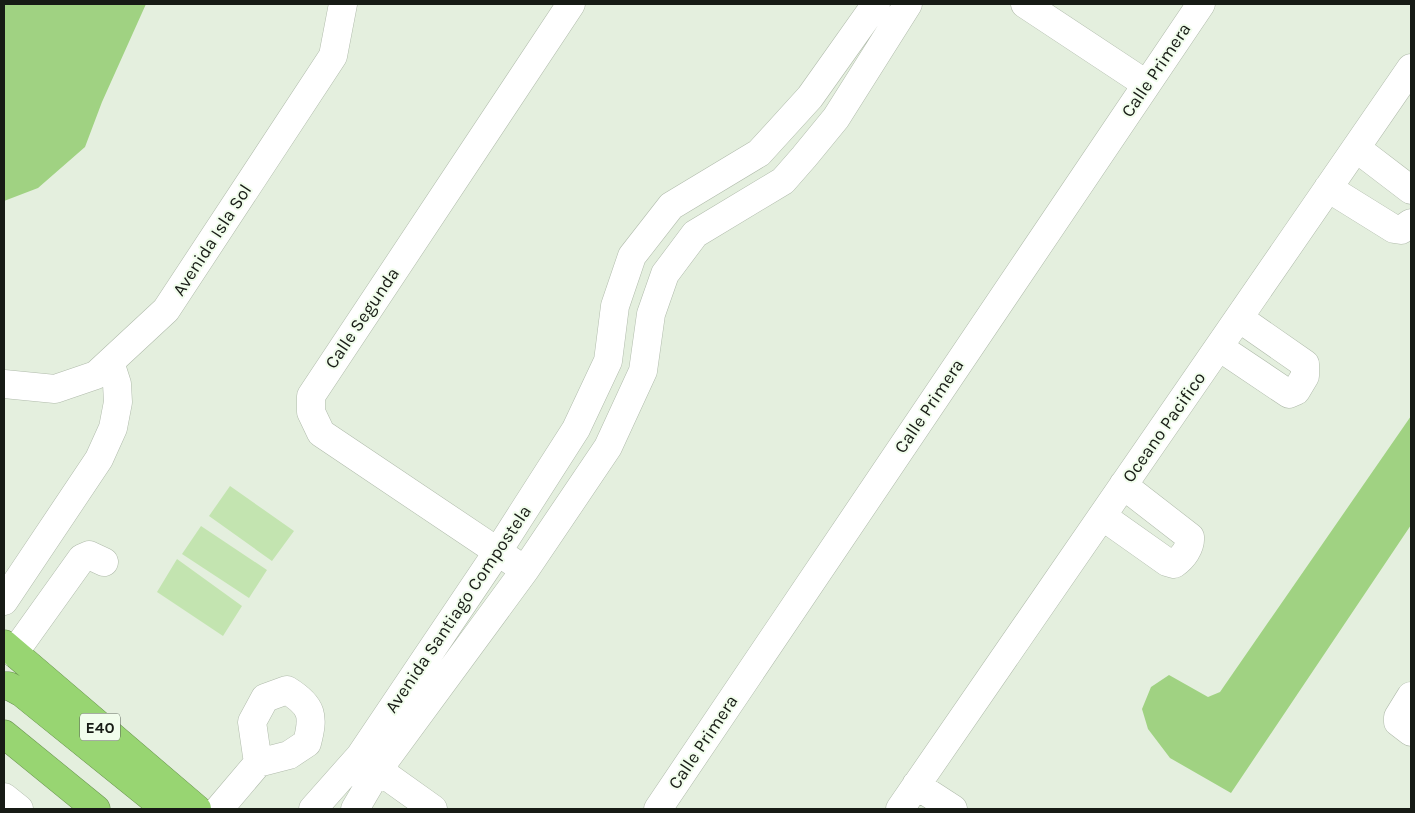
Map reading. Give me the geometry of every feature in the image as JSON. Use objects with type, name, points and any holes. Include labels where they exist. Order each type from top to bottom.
[{"type":"highway","name":"E40","points":[[9,649],[197,809]]},
{"type":"highway","points":[[4,686],[9,686],[22,692],[162,806],[178,809]]},
{"type":"highway","points":[[4,734],[96,809]]},
{"type":"street","name":"Avenida Isla Sol","points":[[4,384],[55,389],[96,375],[166,310],[332,56],[343,4]]},
{"type":"street","name":"Calle Segunda","points":[[525,570],[321,433],[311,412],[310,396],[571,4]]},
{"type":"street","name":"Avenida Santiago Compostela","points":[[355,809],[369,763],[498,551],[576,430],[608,361],[615,306],[632,256],[671,206],[759,153],[810,97],[876,4]]},
{"type":"street","name":"Avenida Santiago Compostela","points":[[313,809],[369,763],[525,570],[608,447],[643,371],[651,314],[665,274],[696,234],[782,181],[804,157],[836,118],[908,4]]},
{"type":"street","points":[[1025,4],[1146,84]]},
{"type":"street","name":"Calle Primera","points":[[658,809],[1146,84],[1202,4]]},
{"type":"street","name":"Oceano Pacifico","points":[[900,809],[1411,68]]},
{"type":"street","points":[[778,132],[804,157]]},
{"type":"street","points":[[1356,148],[1411,190]]},
{"type":"street","points":[[1328,188],[1394,229],[1401,230],[1411,223]]},
{"type":"street","points":[[1219,347],[1289,394],[1296,391],[1305,376],[1305,364],[1239,318]]},
{"type":"street","points":[[4,601],[98,460],[113,428],[118,402],[117,384],[110,362]]},
{"type":"street","points":[[590,400],[623,416]]},
{"type":"street","points":[[1102,516],[1167,562],[1174,564],[1180,560],[1191,544],[1190,537],[1123,485]]},
{"type":"street","points":[[9,649],[82,558],[89,555],[104,562]]},
{"type":"street","points":[[1411,696],[1398,717],[1398,722],[1411,732]]},
{"type":"street","points":[[219,809],[258,763]]},
{"type":"street","points":[[369,763],[433,809]]},
{"type":"street","points":[[916,785],[953,809]]},
{"type":"street","points":[[4,797],[19,809]]},
{"type":"shaded area","points":[[4,4],[146,4],[102,102],[85,147],[38,188],[4,201]]},
{"type":"shaded area","points":[[1411,416],[1411,525],[1231,793],[1170,758],[1148,729],[1142,709],[1151,687],[1169,675],[1208,697],[1220,692]]},
{"type":"shaded area","points":[[230,486],[294,531],[272,561],[209,516]]},
{"type":"shaded area","points":[[201,526],[267,570],[249,598],[182,554]]},
{"type":"shaded area","points":[[177,559],[242,606],[223,636],[157,592]]}]
